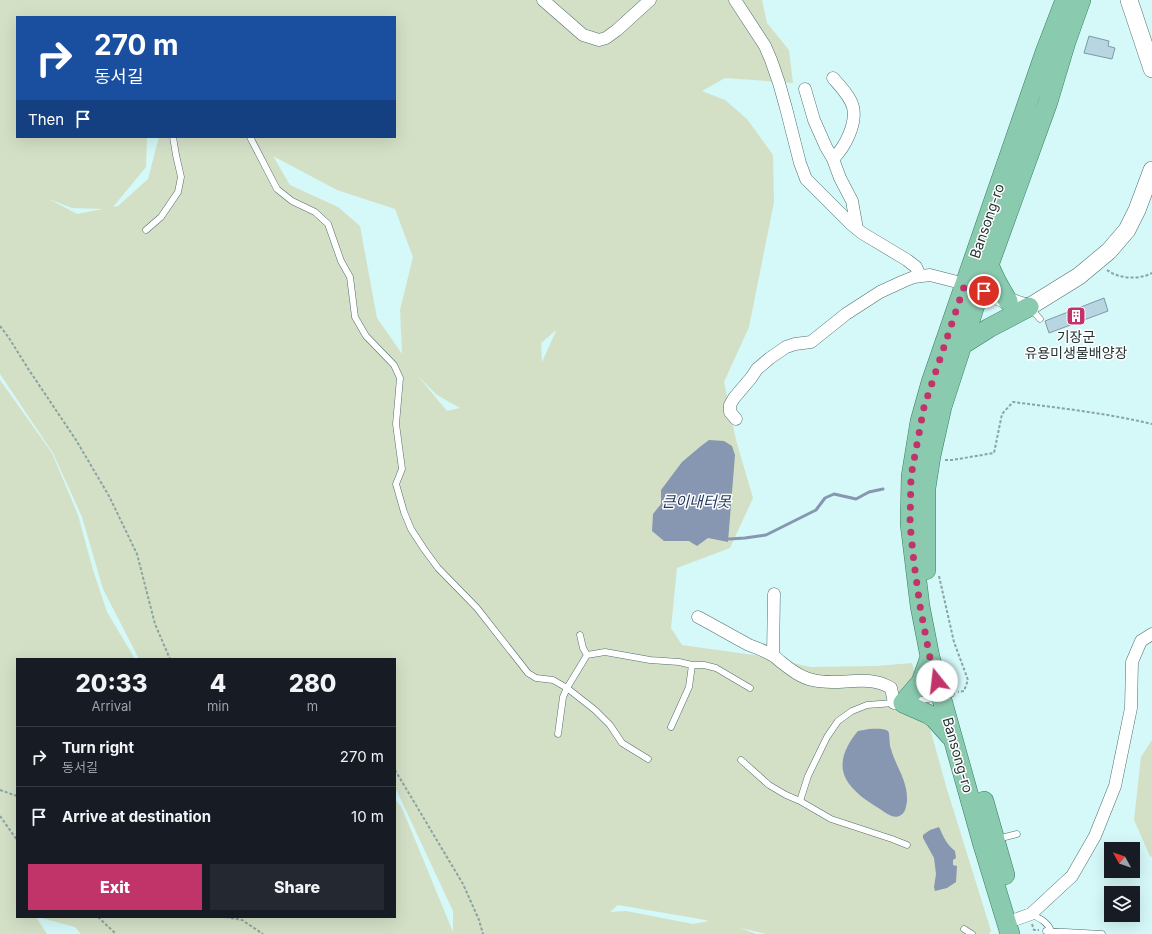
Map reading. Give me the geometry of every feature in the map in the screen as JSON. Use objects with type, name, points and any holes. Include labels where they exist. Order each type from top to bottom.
[{"type":"main road","name":"Bansong-ro","points":[[1020,925],[982,842],[954,740],[928,602],[925,563],[926,488],[931,456],[942,407],[962,345],[972,287],[1045,52],[1065,0]]},
{"type":"main road","name":"Bansong-ro","points":[[1020,925],[967,742],[930,658],[920,606],[910,524],[911,476],[924,407],[949,331],[972,287],[989,264],[1048,102],[1066,42],[1081,0]]},
{"type":"main road","points":[[989,264],[994,277],[1008,301]]},
{"type":"main road","points":[[962,345],[989,328],[1034,313]]},
{"type":"main road","points":[[949,331],[956,330],[958,332],[950,359],[951,365],[954,368]]},
{"type":"main road","points":[[930,658],[921,682],[898,703],[928,714],[934,718],[954,740]]},
{"type":"street","points":[[543,0],[582,35],[599,40],[606,38],[617,30],[650,0]]},
{"type":"street","points":[[735,0],[765,46],[771,60],[779,83],[800,163],[806,179],[857,229],[907,260],[916,267],[920,276]]},
{"type":"street","points":[[1129,0],[1152,69]]},
{"type":"street","points":[[833,78],[846,95],[852,107],[853,118],[851,129],[841,151],[833,159]]},
{"type":"street","points":[[805,89],[814,120],[852,201],[857,229]]},
{"type":"street","points":[[736,419],[730,412],[730,405],[757,369],[770,358],[786,347],[811,342],[865,301],[904,281],[930,274],[972,287],[1019,305],[1034,313],[1097,262],[1109,251],[1127,230],[1137,210],[1152,170]]},
{"type":"street","points":[[773,655],[774,594]]},
{"type":"street","points":[[698,617],[750,645],[773,655],[798,674],[812,680],[824,682],[852,680],[883,683],[891,688],[898,703]]},
{"type":"street","points":[[1020,925],[1072,876],[1096,836],[1115,786],[1131,708],[1132,662],[1141,641],[1152,634]]},
{"type":"lane","points":[[146,230],[161,217],[178,192],[181,177],[173,138]]},
{"type":"lane","points":[[251,138],[278,189],[292,201],[315,212],[328,224],[341,261],[350,277],[355,317],[366,336],[394,365],[400,378],[396,424],[402,469],[396,484],[404,512],[411,529],[438,568],[477,608],[528,673],[536,678],[553,680],[566,688],[595,710],[610,725],[622,743],[648,759]]},
{"type":"lane","points":[[580,635],[583,648],[588,655]]},
{"type":"lane","points":[[558,734],[563,697],[566,688],[588,655],[605,652],[650,660],[704,665],[716,668],[750,688]]},
{"type":"lane","points":[[671,727],[689,687],[692,665]]},
{"type":"lane","points":[[800,801],[808,776],[827,737],[838,721],[852,711],[867,705],[898,703],[946,696]]},
{"type":"lane","points":[[741,760],[769,785],[786,796],[800,801],[831,819],[906,845]]},
{"type":"lane","points":[[995,839],[1017,834]]},
{"type":"lane","points":[[1020,925],[1039,918],[1049,926],[1048,931],[1102,934]]},
{"type":"lane","points":[[964,929],[972,934]]},
{"type":"path","points":[[1097,262],[1110,272],[1122,276],[1136,278],[1147,276],[1152,273]]},
{"type":"path","points":[[0,326],[76,440],[109,496],[137,554],[155,624],[170,658]]},
{"type":"path","points":[[941,460],[952,460],[994,453],[1002,414],[1013,402],[1065,408],[1127,418],[1152,424]]},
{"type":"path","points":[[939,576],[954,642],[968,680],[964,691],[946,696]]},
{"type":"path","points":[[396,772],[463,884],[479,920],[483,934]]},
{"type":"path","points":[[0,790],[16,796]]},
{"type":"path","points":[[0,816],[16,839]]},
{"type":"path","points":[[99,918],[116,934]]},
{"type":"path","points":[[231,918],[242,920],[263,934]]},
{"type":"green space","points":[[0,0],[762,0],[767,23],[789,50],[793,83],[725,78],[702,91],[725,100],[747,119],[773,155],[774,202],[749,327],[724,382],[736,440],[753,498],[730,548],[677,568],[671,628],[682,645],[768,657],[810,667],[876,666],[912,663],[946,786],[991,931],[989,934],[766,934],[741,928],[756,934],[81,934],[75,927],[42,918],[396,918],[396,800],[402,808],[453,932],[453,911],[396,789],[396,658],[138,658],[103,589],[82,517],[53,453],[0,374]],"holes":[[[273,156],[337,190],[395,209],[413,257],[400,310],[402,354],[377,318],[360,226],[338,207],[290,185]],[[49,199],[72,208],[103,209],[77,214]],[[556,331],[542,362],[541,343]],[[418,376],[437,395],[460,408],[447,411]],[[618,905],[709,921],[693,924],[626,911],[610,912]]]},
{"type":"green space","points":[[0,380],[52,453],[78,515],[93,570],[107,612],[134,658],[16,658],[16,918],[37,918],[47,934],[0,934]]},
{"type":"green space","points":[[1152,740],[1152,857],[1150,856],[1134,820],[1141,757]]},
{"type":"water","name":"큰이내터못","points":[[709,440],[724,441],[732,446],[735,455],[728,542],[708,538],[697,546],[689,541],[664,541],[652,531],[653,514],[661,504],[661,490],[682,462]]},
{"type":"water","points":[[884,729],[889,732],[890,747],[906,787],[907,801],[905,811],[903,814],[896,817],[887,814],[861,796],[852,788],[843,773],[843,760],[847,747],[858,731]]},
{"type":"water","points":[[939,827],[947,843],[955,851],[956,858],[953,860],[953,865],[957,866],[956,882],[947,888],[935,891],[934,887],[936,874],[934,858],[923,838],[923,835],[930,830]]},
{"type":"building","points":[[1089,36],[1109,41],[1108,46],[1115,48],[1112,59],[1084,53]]},
{"type":"building","name":"기장군 유용미생물배양장","points":[[1104,298],[1108,311],[1049,333],[1045,321]]},
{"type":"waterway","points":[[729,539],[766,535],[816,510],[825,498],[834,494],[856,499],[869,492],[883,489]]},
{"type":"place","name":"기장군 유용미생물배양장","points":[[1076,316]]},
{"type":"route","points":[[937,681],[930,658],[920,606],[914,563],[910,524],[911,476],[920,421],[965,284],[984,291]]}]
